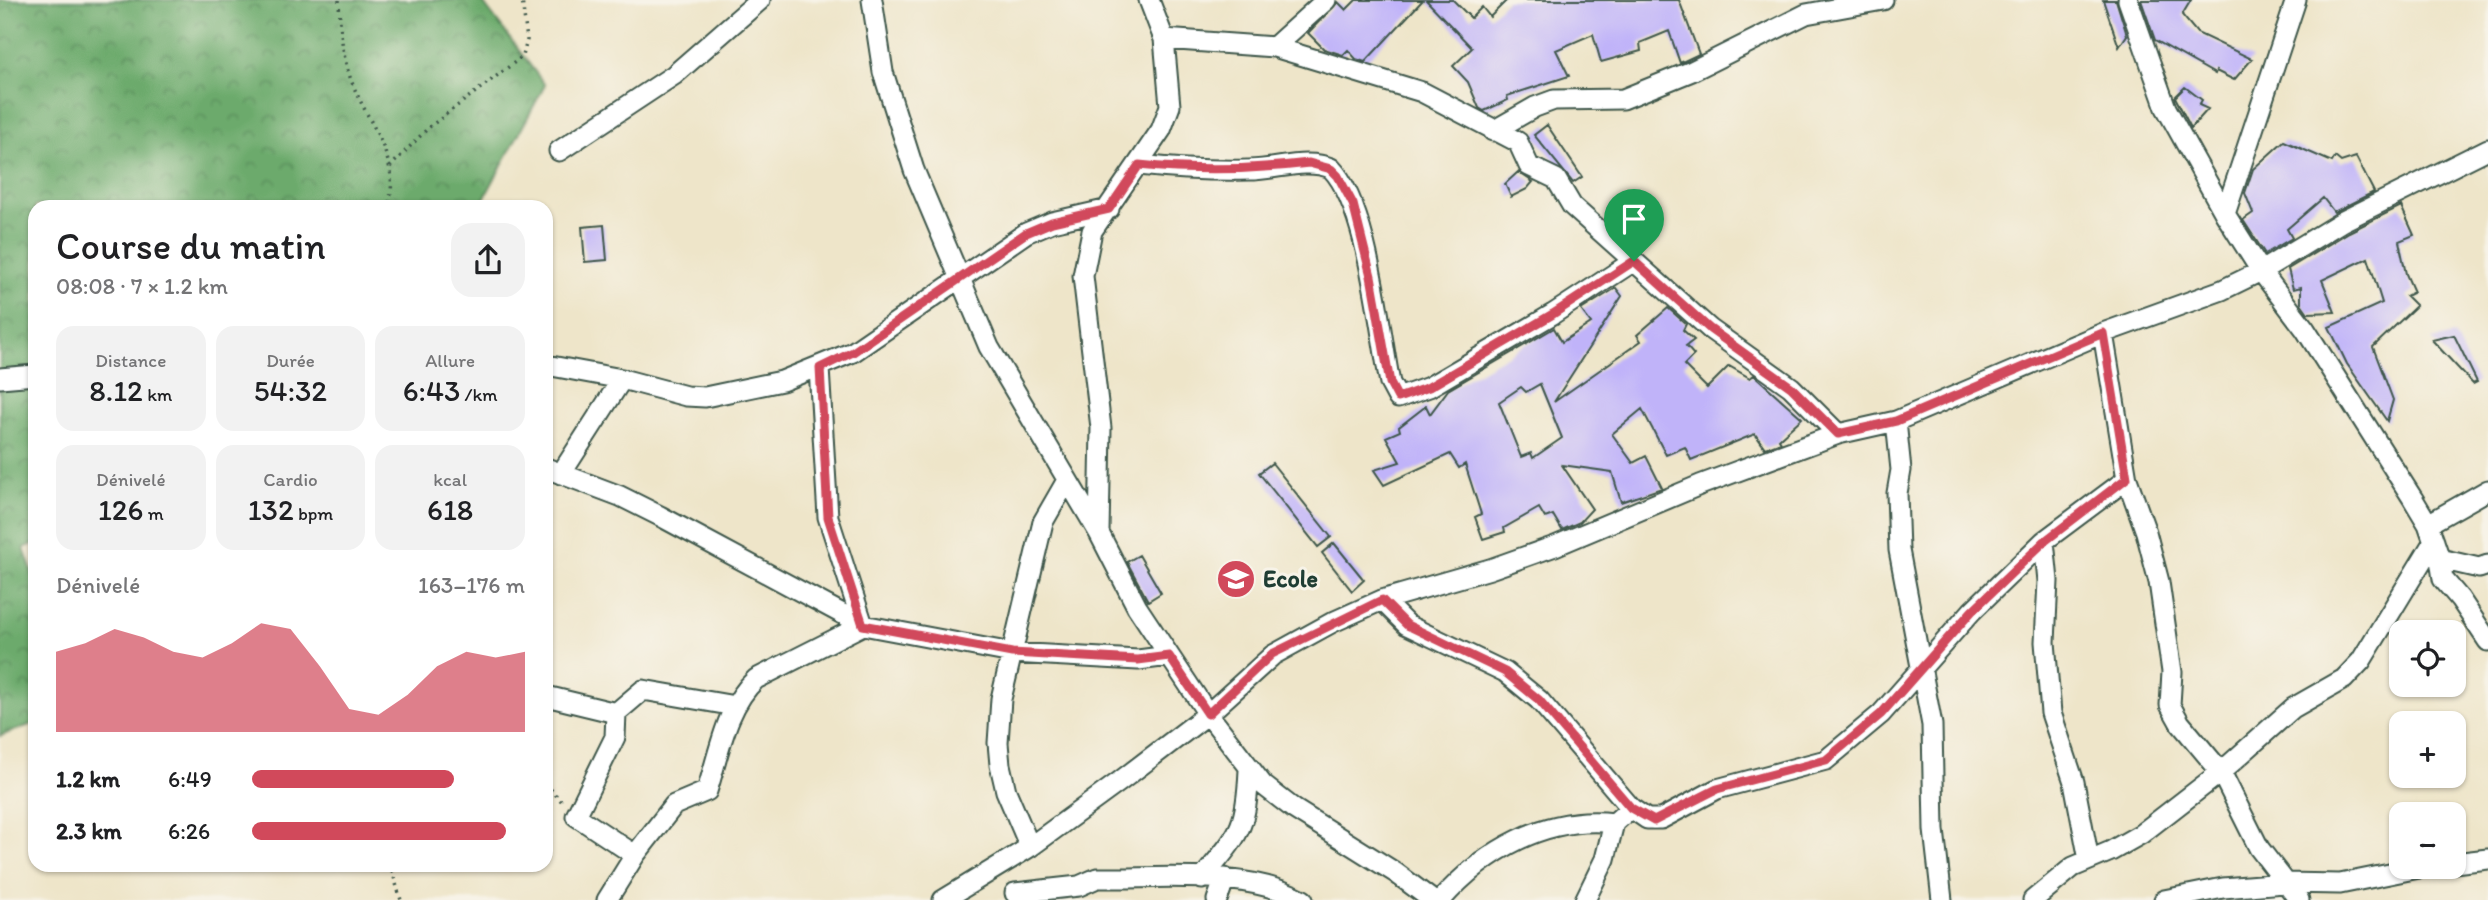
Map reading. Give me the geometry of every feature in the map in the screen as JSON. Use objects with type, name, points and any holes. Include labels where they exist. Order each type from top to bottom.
[{"type":"street","points":[[559,150],[674,75],[760,0]]},
{"type":"street","points":[[872,0],[883,72],[914,170],[940,226],[959,279],[989,347],[1066,482],[1099,533],[1138,607],[1208,714],[1249,769],[1276,797],[1396,873],[1432,900]]},
{"type":"street","points":[[1099,533],[1101,428],[1083,276],[1092,231],[1161,130],[1170,106],[1164,39],[1149,0]]},
{"type":"street","points":[[1275,47],[1326,0]]},
{"type":"street","points":[[1493,131],[1535,107],[1554,100],[1623,99],[1692,71],[1806,14],[1837,4],[1883,0]]},
{"type":"street","points":[[2128,0],[2166,108],[2225,214],[2261,271],[2305,329],[2434,542],[2443,579],[2488,641]]},
{"type":"street","points":[[2225,214],[2296,0]]},
{"type":"street","points":[[1164,39],[1275,47],[1422,92],[1518,142],[1529,166],[1556,179],[1572,206],[1710,329],[1791,387],[1838,434]]},
{"type":"street","points":[[943,900],[1030,847],[1208,714],[1272,654],[1382,600],[1490,569],[1555,546],[1700,485],[1838,434],[1896,421],[2103,333],[2186,304],[2261,271],[2343,221],[2488,149]]},
{"type":"street","points":[[1139,165],[1188,170],[1254,170],[1309,163],[1331,169],[1338,176],[1353,204],[1363,239],[1390,383],[1398,398],[1429,387],[1553,314],[1634,261]]},
{"type":"street","points":[[553,366],[622,379],[686,396],[705,397],[782,381],[820,368],[853,352],[1026,233],[1052,222],[1109,209]]},
{"type":"street","points":[[2103,333],[2127,478],[2146,532],[2159,582],[2172,672],[2170,705],[2180,723],[2221,772],[2259,848],[2299,900]]},
{"type":"street","points":[[820,368],[828,517],[863,625]]},
{"type":"street","points":[[0,379],[28,376]]},
{"type":"street","points":[[622,379],[553,471],[660,516],[863,625],[1012,653],[1138,660],[1169,656]]},
{"type":"street","points":[[1896,421],[1900,470],[1897,493],[1899,550],[1931,725],[1934,830],[1942,900]]},
{"type":"street","points":[[1382,600],[1407,625],[1505,672],[1539,700],[1631,808],[1647,819],[1661,819],[1717,789],[1826,760],[1881,714],[1972,611],[2045,541],[2127,478]]},
{"type":"street","points":[[1030,847],[1006,791],[998,743],[1001,699],[1043,522],[1066,482]]},
{"type":"street","points":[[2033,900],[2057,878],[2141,834],[2221,772],[2293,708],[2344,678],[2361,661],[2434,542],[2488,490]]},
{"type":"street","points":[[2045,541],[2048,581],[2045,642],[2051,713],[2074,782],[2089,860]]},
{"type":"street","points":[[2434,542],[2479,568],[2488,565]]},
{"type":"street","points":[[607,900],[635,855],[674,805],[707,791],[734,706],[756,678],[863,625]]},
{"type":"street","points":[[635,855],[576,816],[615,737],[616,713],[643,690],[734,706]]},
{"type":"street","points":[[553,698],[616,713]]},
{"type":"street","points":[[1202,879],[1242,828],[1246,816],[1249,769]]},
{"type":"street","points":[[1585,900],[1605,859],[1614,823],[1631,808]]},
{"type":"street","points":[[1441,900],[1478,863],[1548,827],[1570,822],[1614,823]]},
{"type":"street","points":[[1010,859],[1014,896],[1079,886],[1097,878],[1225,878],[1254,883],[1303,900]]},
{"type":"street","points":[[2466,862],[2488,859]]},
{"type":"street","points":[[2164,900],[2224,888],[2284,883],[2340,884],[2389,874]]},
{"type":"street","points":[[1217,900],[1225,878]]},
{"type":"path","points":[[339,0],[340,36],[352,84],[378,134],[390,167],[392,193],[390,200]]},
{"type":"path","points":[[390,167],[428,128],[523,56],[527,40],[523,0]]},
{"type":"path","points":[[392,872],[401,900]]},
{"type":"green space","points":[[0,0],[481,0],[545,85],[483,200],[28,200],[28,546],[24,548],[28,560],[28,726],[0,736]]},
{"type":"building","points":[[1356,0],[1423,0],[1365,62],[1356,59],[1348,50],[1343,55],[1324,49],[1308,33],[1338,2],[1346,10]]},
{"type":"building","points":[[1426,0],[1453,0],[1471,18],[1482,7],[1490,17],[1507,0],[1679,0],[1699,54],[1680,63],[1669,31],[1640,43],[1641,51],[1601,62],[1593,34],[1556,50],[1569,76],[1507,96],[1508,100],[1484,111],[1479,108],[1468,82],[1453,66],[1472,48]]},
{"type":"building","points":[[2103,0],[2116,0],[2127,35],[2119,47]]},
{"type":"building","points":[[2141,0],[2191,0],[2182,15],[2197,33],[2252,59],[2234,80],[2216,71],[2215,74],[2155,40]]},
{"type":"building","points":[[2185,87],[2202,100],[2199,105],[2208,109],[2191,128],[2175,97]]},
{"type":"building","points":[[1547,125],[1582,177],[1573,183],[1534,135]]},
{"type":"building","points":[[2284,141],[2332,162],[2335,157],[2341,162],[2356,157],[2374,192],[2334,212],[2323,198],[2287,229],[2292,238],[2265,254],[2243,220],[2253,213],[2245,193],[2253,169]]},
{"type":"building","points":[[1518,172],[1533,182],[1527,189],[1511,197],[1505,184]]},
{"type":"building","points":[[2401,206],[2414,235],[2399,241],[2406,274],[2414,292],[2406,296],[2416,306],[2373,347],[2393,400],[2387,421],[2347,364],[2329,327],[2382,303],[2368,258],[2322,280],[2335,312],[2308,313],[2301,303],[2301,287],[2293,289],[2288,269],[2349,232]]},
{"type":"building","points":[[604,225],[607,260],[585,262],[582,227]]},
{"type":"building","points":[[1616,288],[1622,296],[1554,402],[1641,341],[1637,335],[1668,308],[1686,324],[1683,330],[1694,340],[1686,346],[1694,355],[1684,365],[1707,388],[1729,366],[1750,378],[1754,375],[1802,418],[1779,439],[1781,442],[1765,448],[1755,434],[1691,460],[1685,447],[1666,455],[1642,409],[1612,434],[1633,463],[1646,456],[1662,488],[1621,502],[1612,472],[1562,465],[1592,509],[1580,522],[1562,530],[1553,515],[1545,518],[1539,508],[1504,528],[1505,532],[1483,539],[1475,517],[1481,514],[1465,464],[1459,468],[1450,454],[1384,485],[1374,470],[1400,462],[1386,437],[1400,431],[1399,427],[1426,406],[1430,414],[1448,390],[1554,328],[1562,342],[1591,323],[1581,310]],"holes":[[[1540,384],[1562,438],[1533,458],[1531,453],[1521,457],[1499,402],[1521,387],[1526,392]]]},
{"type":"building","points":[[2454,335],[2477,382],[2473,384],[2432,340]]},
{"type":"building","points":[[1272,463],[1331,537],[1318,547],[1259,473]]},
{"type":"building","points":[[1334,543],[1364,580],[1352,591],[1322,553]]},
{"type":"building","points":[[1139,555],[1161,593],[1148,601],[1127,562]]},
{"type":"place","name":"Ecole","points":[[1236,579]]},
{"type":"route","points":[[1309,163],[1331,169],[1338,176],[1353,204],[1371,276],[1390,383],[1398,398],[1429,387],[1553,314],[1634,261],[1710,329],[1791,387],[1838,434],[1896,421],[2103,333],[2127,478],[2045,541],[2014,569],[1972,611],[1881,714],[1826,760],[1717,789],[1654,821],[1631,808],[1539,700],[1505,672],[1407,625],[1382,600],[1272,654],[1208,714],[1169,656],[1138,660],[1012,653],[863,625],[828,517],[820,368],[853,352],[1026,233],[1052,222],[1109,209],[1139,165],[1188,170],[1254,170],[1309,163]]}]
